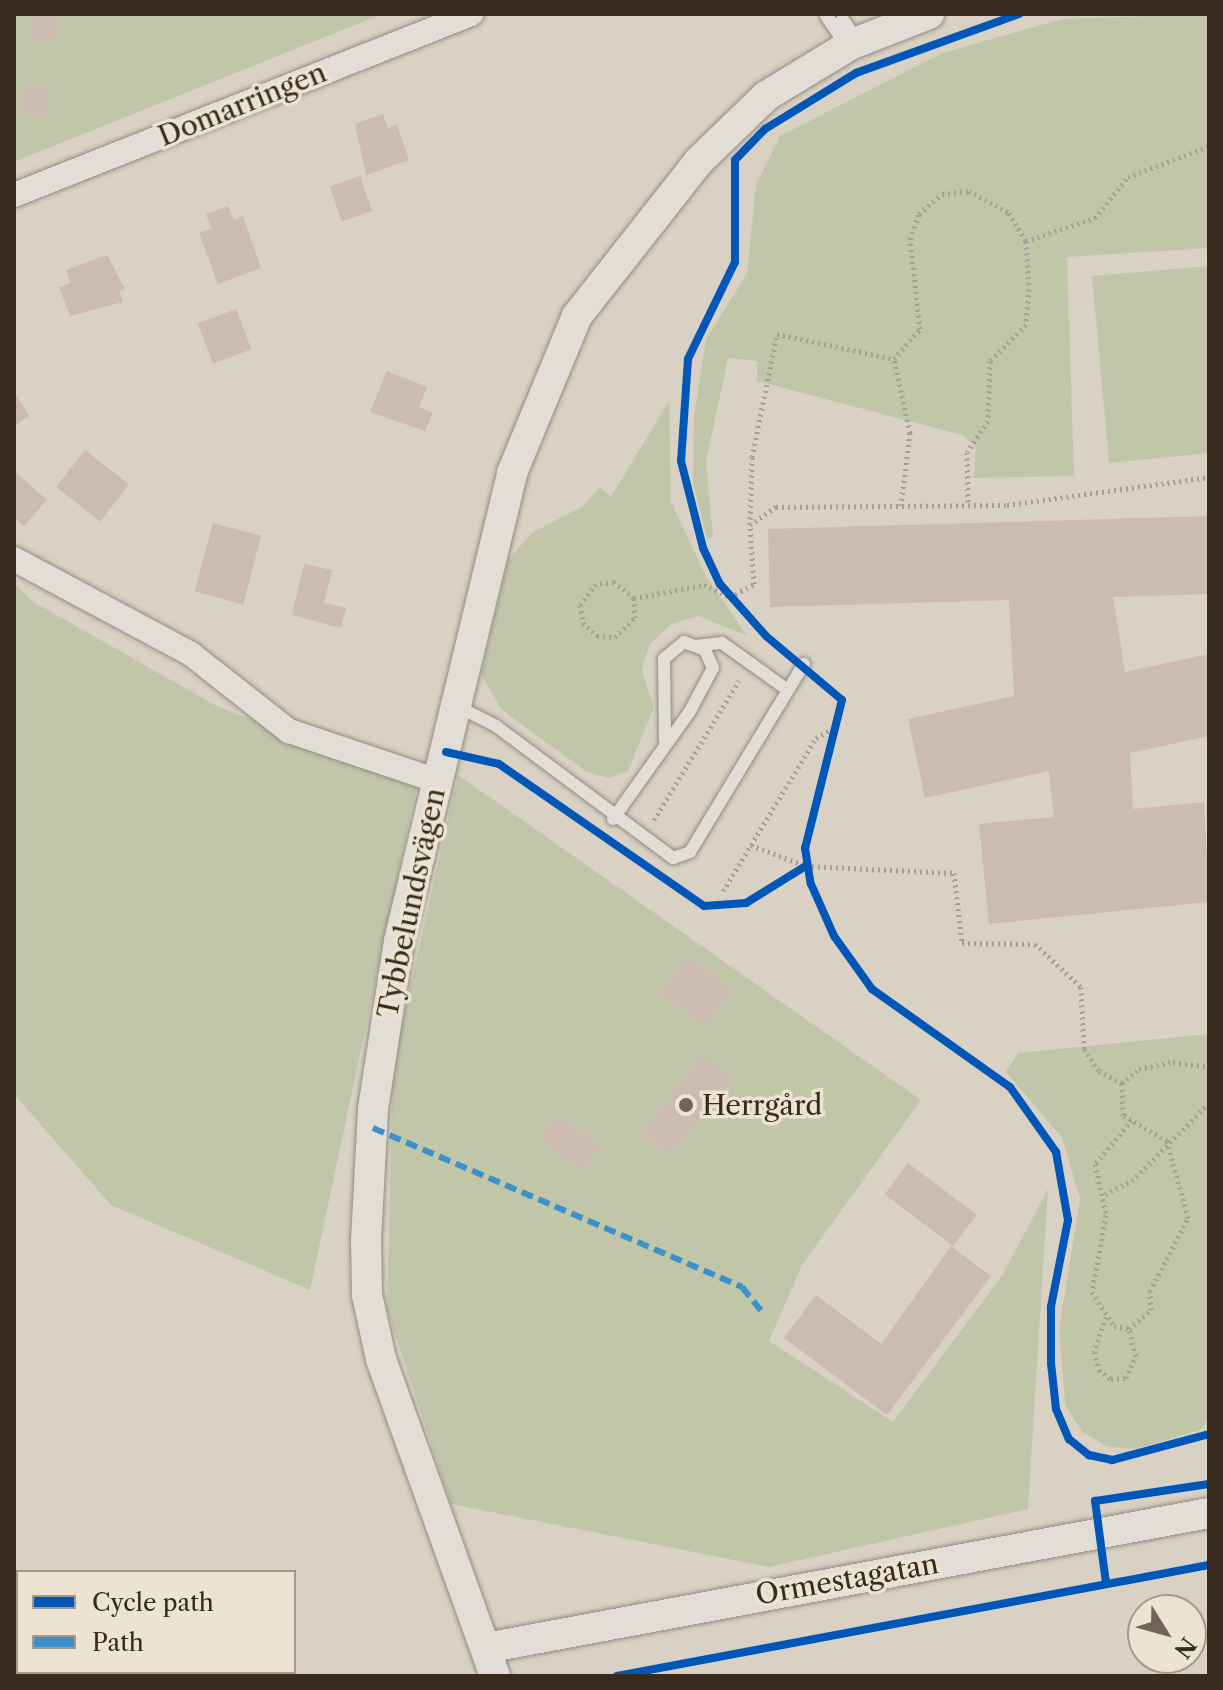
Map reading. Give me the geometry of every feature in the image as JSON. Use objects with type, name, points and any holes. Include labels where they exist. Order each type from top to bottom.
[{"type":"street","name":"Domarringen","points":[[14,195],[471,14]]},
{"type":"street","points":[[832,14],[852,44]]},
{"type":"street","name":"Tybbelundsvägen","points":[[490,1662],[381,1359],[367,1295],[373,1109],[385,1021],[438,781],[459,707],[512,473],[577,316],[654,211],[735,124],[766,96],[852,44],[929,14]]},
{"type":"street","points":[[14,559],[191,654],[289,731],[438,781]]},
{"type":"street","name":"Ormestagatan","points":[[490,1662],[1209,1513]]},
{"type":"lane","points":[[665,741],[664,659],[684,642],[696,646],[722,643],[751,660],[788,690]]},
{"type":"lane","points":[[613,819],[713,668],[696,646]]},
{"type":"lane","points":[[459,707],[496,726],[613,819],[673,858],[690,852],[804,664]]},
{"type":"path","points":[[1026,241],[1095,218],[1128,177],[1209,146]]},
{"type":"path","points":[[894,359],[920,329],[910,239],[919,214],[942,194],[969,191],[1009,213],[1026,241],[1026,325],[990,361],[988,421],[967,452],[968,505]]},
{"type":"path","points":[[730,597],[754,584],[750,525],[752,457],[777,334],[894,359]]},
{"type":"path","points":[[894,359],[910,433],[901,506]]},
{"type":"path","points":[[750,525],[776,507],[968,505],[1209,477]]},
{"type":"path","points":[[714,572],[741,611]]},
{"type":"path","points":[[634,598],[635,618],[624,633],[606,638],[583,623],[580,605],[596,584],[614,582],[634,598],[704,585],[730,597]]},
{"type":"path","points":[[653,822],[751,660]]},
{"type":"path","points":[[835,738],[843,709]]},
{"type":"path","points":[[723,891],[816,738],[839,725]]},
{"type":"path","points":[[751,845],[806,866],[954,873],[962,943],[1035,944],[1081,987],[1084,1049],[1099,1071],[1122,1083]]},
{"type":"path","points":[[805,848],[811,884]]},
{"type":"path","points":[[788,876],[806,866]]},
{"type":"path","points":[[1129,1329],[1151,1310],[1150,1291],[1188,1218],[1167,1141],[1132,1120],[1120,1107],[1122,1083],[1139,1069],[1173,1062],[1209,1067]]},
{"type":"path","points":[[1105,1194],[1132,1181],[1167,1141],[1209,1103]]},
{"type":"path","points":[[1106,1317],[1094,1352],[1099,1370],[1111,1379],[1126,1378],[1136,1356],[1129,1329],[1106,1317],[1092,1292],[1105,1194],[1095,1164],[1132,1120]]},
{"type":"green space","points":[[14,14],[382,14],[14,162]]},
{"type":"green space","points":[[1209,14],[1209,248],[1067,257],[1074,476],[974,478],[976,447],[962,435],[757,381],[757,361],[728,358],[706,461],[713,537],[707,539],[693,483],[694,415],[706,340],[747,273],[756,185],[780,136],[942,53],[1062,19]]},
{"type":"green space","points":[[1209,266],[1209,453],[1109,463],[1092,276]]},
{"type":"green space","points":[[669,401],[671,502],[706,576],[747,636],[699,616],[671,624],[649,645],[642,671],[654,707],[628,771],[610,778],[587,772],[502,710],[481,675],[508,560],[532,533],[583,506],[600,487],[611,497]]},
{"type":"green space","points":[[14,583],[32,601],[215,705],[417,786],[310,1290],[111,1205],[14,1094]]},
{"type":"green space","points":[[458,775],[921,1100],[802,1265],[769,1341],[893,1422],[1003,1274],[1048,1189],[1028,1509],[769,1567],[451,1504],[387,1309],[393,1064]]},
{"type":"green space","points":[[1209,1034],[1209,1418],[1200,1430],[1135,1449],[1109,1447],[1082,1432],[1065,1404],[1059,1329],[1080,1199],[1062,1138],[1006,1072],[1018,1053]]},
{"type":"building","points":[[32,14],[55,14],[55,39],[32,39]]},
{"type":"building","points":[[25,84],[50,86],[47,117],[22,115]]},
{"type":"building","points":[[383,114],[388,128],[397,125],[409,160],[366,175],[355,124]]},
{"type":"building","points":[[360,176],[372,211],[342,221],[330,186]]},
{"type":"building","points":[[228,206],[234,220],[243,216],[261,268],[218,284],[199,233],[211,228],[206,214]]},
{"type":"building","points":[[107,255],[125,289],[119,291],[123,302],[70,316],[59,287],[71,283],[66,270]]},
{"type":"building","points":[[236,309],[251,349],[213,364],[198,324]]},
{"type":"building","points":[[387,371],[427,387],[419,407],[433,413],[425,431],[370,412]]},
{"type":"building","points":[[14,391],[29,416],[14,426]]},
{"type":"building","points":[[85,450],[129,484],[100,522],[56,487]]},
{"type":"building","points":[[14,471],[47,500],[24,526],[14,517]]},
{"type":"building","points":[[1209,516],[1209,594],[1113,597],[1125,672],[1209,654],[1209,736],[1130,753],[1133,809],[1204,802],[1209,902],[989,924],[979,824],[1054,817],[1049,771],[925,798],[908,719],[1014,696],[1009,600],[770,607],[768,529]]},
{"type":"building","points":[[213,523],[261,536],[243,605],[195,592]]},
{"type":"building","points":[[304,564],[332,570],[324,603],[346,608],[341,628],[292,615]]},
{"type":"building","points":[[688,956],[733,990],[705,1026],[660,993]]},
{"type":"building","name":"Herrgård","points":[[703,1054],[731,1076],[670,1155],[641,1133]]},
{"type":"building","points":[[558,1114],[601,1147],[581,1172],[539,1138]]},
{"type":"building","points":[[908,1163],[977,1215],[953,1246],[885,1194]]},
{"type":"building","points":[[951,1246],[991,1276],[887,1415],[784,1338],[816,1295],[881,1344]]},
{"type":"marked path","points":[[373,1128],[742,1287],[765,1315]]},
{"type":"cycle path","points":[[1019,14],[856,73],[765,129],[735,160],[735,262],[688,359],[681,461],[703,548],[720,584],[766,636],[842,700],[805,848],[811,884],[834,936],[872,989],[1010,1087],[1056,1152],[1068,1220],[1051,1307],[1051,1363],[1056,1409],[1069,1439],[1089,1455],[1112,1460],[1209,1434]]},
{"type":"cycle path","points":[[446,752],[499,764],[704,906],[746,903],[806,866]]},
{"type":"cycle path","points":[[1106,1583],[1095,1501],[1209,1484]]},
{"type":"cycle path","points":[[617,1676],[1209,1565]]},
{"type":"place","name":"Herrgård","points":[[686,1105]]}]
